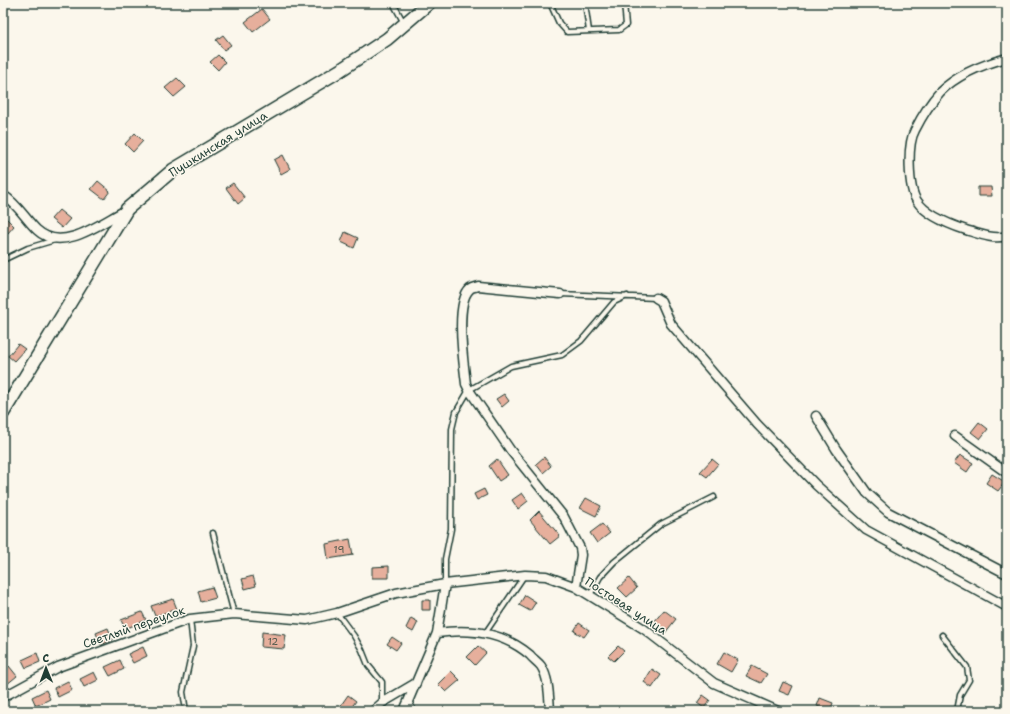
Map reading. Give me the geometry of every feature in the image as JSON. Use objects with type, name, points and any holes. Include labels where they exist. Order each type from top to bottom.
[{"type":"main road","name":"Пушкинская улица","points":[[3,413],[127,209],[174,170],[339,71],[387,39],[429,3]]},
{"type":"street","points":[[1007,58],[960,76],[940,92],[914,131],[910,154],[910,184],[917,202],[938,219],[958,228],[990,237],[1007,236]]},
{"type":"street","points":[[3,196],[39,232],[56,240],[75,237],[127,209]]},
{"type":"street","points":[[560,294],[478,286],[470,289],[466,295],[460,337],[466,384],[469,390],[511,451],[564,517],[580,548],[581,555],[576,587]]},
{"type":"street","points":[[656,298],[661,301],[671,324],[757,424],[816,485],[866,530],[1007,607]]},
{"type":"street","points":[[816,416],[836,449],[867,493],[888,512],[1007,574]]},
{"type":"street","points":[[955,436],[1007,473]]},
{"type":"street","name":"Постовая улица","points":[[445,584],[525,575],[546,576],[576,587],[644,629],[714,683],[778,711]]},
{"type":"street","points":[[404,711],[408,698],[417,683],[437,633],[445,584]]},
{"type":"street","name":"Светлый переулок","points":[[3,697],[58,667],[190,619],[234,614],[307,620],[337,613],[396,593],[445,584]]},
{"type":"street","points":[[437,633],[453,631],[486,632],[502,637],[513,644],[540,665],[547,681],[550,711]]},
{"type":"street","points":[[373,711],[382,703],[417,683]]},
{"type":"lane","points":[[393,3],[405,23]]},
{"type":"lane","points":[[550,3],[559,23],[567,32],[619,30],[626,25],[624,3]]},
{"type":"lane","points":[[585,3],[589,31]]},
{"type":"lane","points":[[3,260],[28,248],[56,240]]},
{"type":"lane","points":[[560,294],[656,298]]},
{"type":"lane","points":[[445,584],[446,559],[451,529],[452,430],[456,412],[469,390],[511,366],[562,355],[581,341],[614,302],[627,296]]},
{"type":"lane","points":[[590,595],[600,577],[614,562],[661,524],[714,497]]},
{"type":"lane","points":[[213,534],[234,614]]},
{"type":"lane","points":[[486,632],[525,575]]},
{"type":"lane","points":[[337,613],[354,636],[368,665],[382,682],[382,703]]},
{"type":"lane","points":[[186,711],[183,692],[193,646],[190,619]]},
{"type":"lane","points":[[942,635],[967,667],[970,680],[960,695],[956,711]]},
{"type":"lane","points":[[408,698],[414,711]]},
{"type":"building","points":[[262,9],[270,19],[253,32],[245,22]]},
{"type":"building","points":[[223,35],[231,45],[224,50],[216,40]]},
{"type":"building","points":[[218,55],[225,62],[218,70],[210,62]]},
{"type":"building","points":[[177,78],[186,87],[174,97],[165,88]]},
{"type":"building","points":[[135,133],[143,141],[133,152],[125,144]]},
{"type":"building","points":[[283,155],[290,169],[281,174],[274,160]]},
{"type":"building","points":[[98,181],[110,191],[104,199],[91,189]]},
{"type":"building","points":[[233,183],[245,198],[238,204],[226,188]]},
{"type":"building","points":[[978,187],[991,187],[992,196],[978,196]]},
{"type":"building","points":[[59,210],[70,219],[62,228],[51,219]]},
{"type":"building","points":[[3,215],[14,226],[8,233],[3,229]]},
{"type":"building","points":[[345,232],[358,238],[354,248],[341,242]]},
{"type":"building","points":[[18,344],[25,349],[14,361],[8,356]]},
{"type":"building","points":[[504,394],[509,401],[502,407],[496,399]]},
{"type":"building","points":[[979,422],[988,429],[980,439],[971,432]]},
{"type":"building","points":[[960,455],[973,463],[967,472],[954,463]]},
{"type":"building","points":[[544,457],[551,466],[543,473],[536,464]]},
{"type":"building","points":[[497,459],[508,475],[499,481],[489,466]]},
{"type":"building","points":[[712,459],[718,464],[707,477],[700,472]]},
{"type":"building","points":[[992,474],[1005,482],[998,491],[986,483]]},
{"type":"building","points":[[484,489],[487,495],[477,500],[474,494]]},
{"type":"building","points":[[522,493],[528,501],[518,509],[512,500]]},
{"type":"building","points":[[586,498],[601,506],[596,516],[580,508]]},
{"type":"building","points":[[539,511],[560,536],[550,544],[530,520]]},
{"type":"building","points":[[602,524],[610,533],[597,543],[590,533]]},
{"type":"building","points":[[350,539],[353,555],[328,559],[326,544]]},
{"type":"building","points":[[389,566],[389,578],[372,578],[372,567]]},
{"type":"building","points":[[253,576],[256,586],[245,589],[242,579]]},
{"type":"building","points":[[629,578],[637,588],[627,597],[618,588]]},
{"type":"building","points":[[212,587],[216,598],[201,602],[198,591]]},
{"type":"building","points":[[525,595],[536,602],[530,611],[519,605]]},
{"type":"building","points":[[173,599],[177,609],[155,616],[151,606]]},
{"type":"building","points":[[422,600],[430,600],[430,610],[422,610]]},
{"type":"building","points":[[664,610],[676,619],[665,633],[653,623]]},
{"type":"building","points":[[142,612],[146,620],[125,629],[121,620]]},
{"type":"building","points":[[411,618],[418,622],[413,632],[406,628]]},
{"type":"building","points":[[579,623],[589,630],[584,637],[574,631]]},
{"type":"building","points":[[108,628],[113,640],[101,645],[96,633]]},
{"type":"building","points":[[262,632],[286,635],[284,649],[261,647]]},
{"type":"building","points":[[392,637],[401,643],[396,650],[387,644]]},
{"type":"building","points":[[478,646],[486,653],[475,665],[467,657]]},
{"type":"building","points":[[618,646],[624,651],[614,661],[608,656]]},
{"type":"building","points":[[143,647],[147,656],[133,663],[128,654]]},
{"type":"building","points":[[724,652],[738,660],[731,672],[717,664]]},
{"type":"building","points":[[37,653],[40,662],[26,668],[22,660]]},
{"type":"building","points":[[120,660],[124,669],[110,676],[105,667]]},
{"type":"building","points":[[9,666],[17,676],[6,685],[3,682],[3,671]]},
{"type":"building","points":[[752,666],[767,674],[761,683],[746,676]]},
{"type":"building","points":[[652,669],[661,675],[652,688],[644,682]]},
{"type":"building","points":[[451,671],[460,680],[446,692],[438,684]]},
{"type":"building","points":[[94,672],[98,680],[84,687],[80,679]]},
{"type":"building","points":[[68,681],[72,690],[58,697],[54,688]]},
{"type":"building","points":[[783,682],[793,686],[789,695],[779,691]]},
{"type":"building","points":[[46,690],[50,699],[36,706],[32,697]]},
{"type":"building","points":[[348,695],[356,701],[349,711],[343,711],[339,708]]},
{"type":"building","points":[[703,695],[710,700],[704,708],[697,703]]},
{"type":"building","points":[[820,698],[833,703],[830,711],[817,706]]}]
